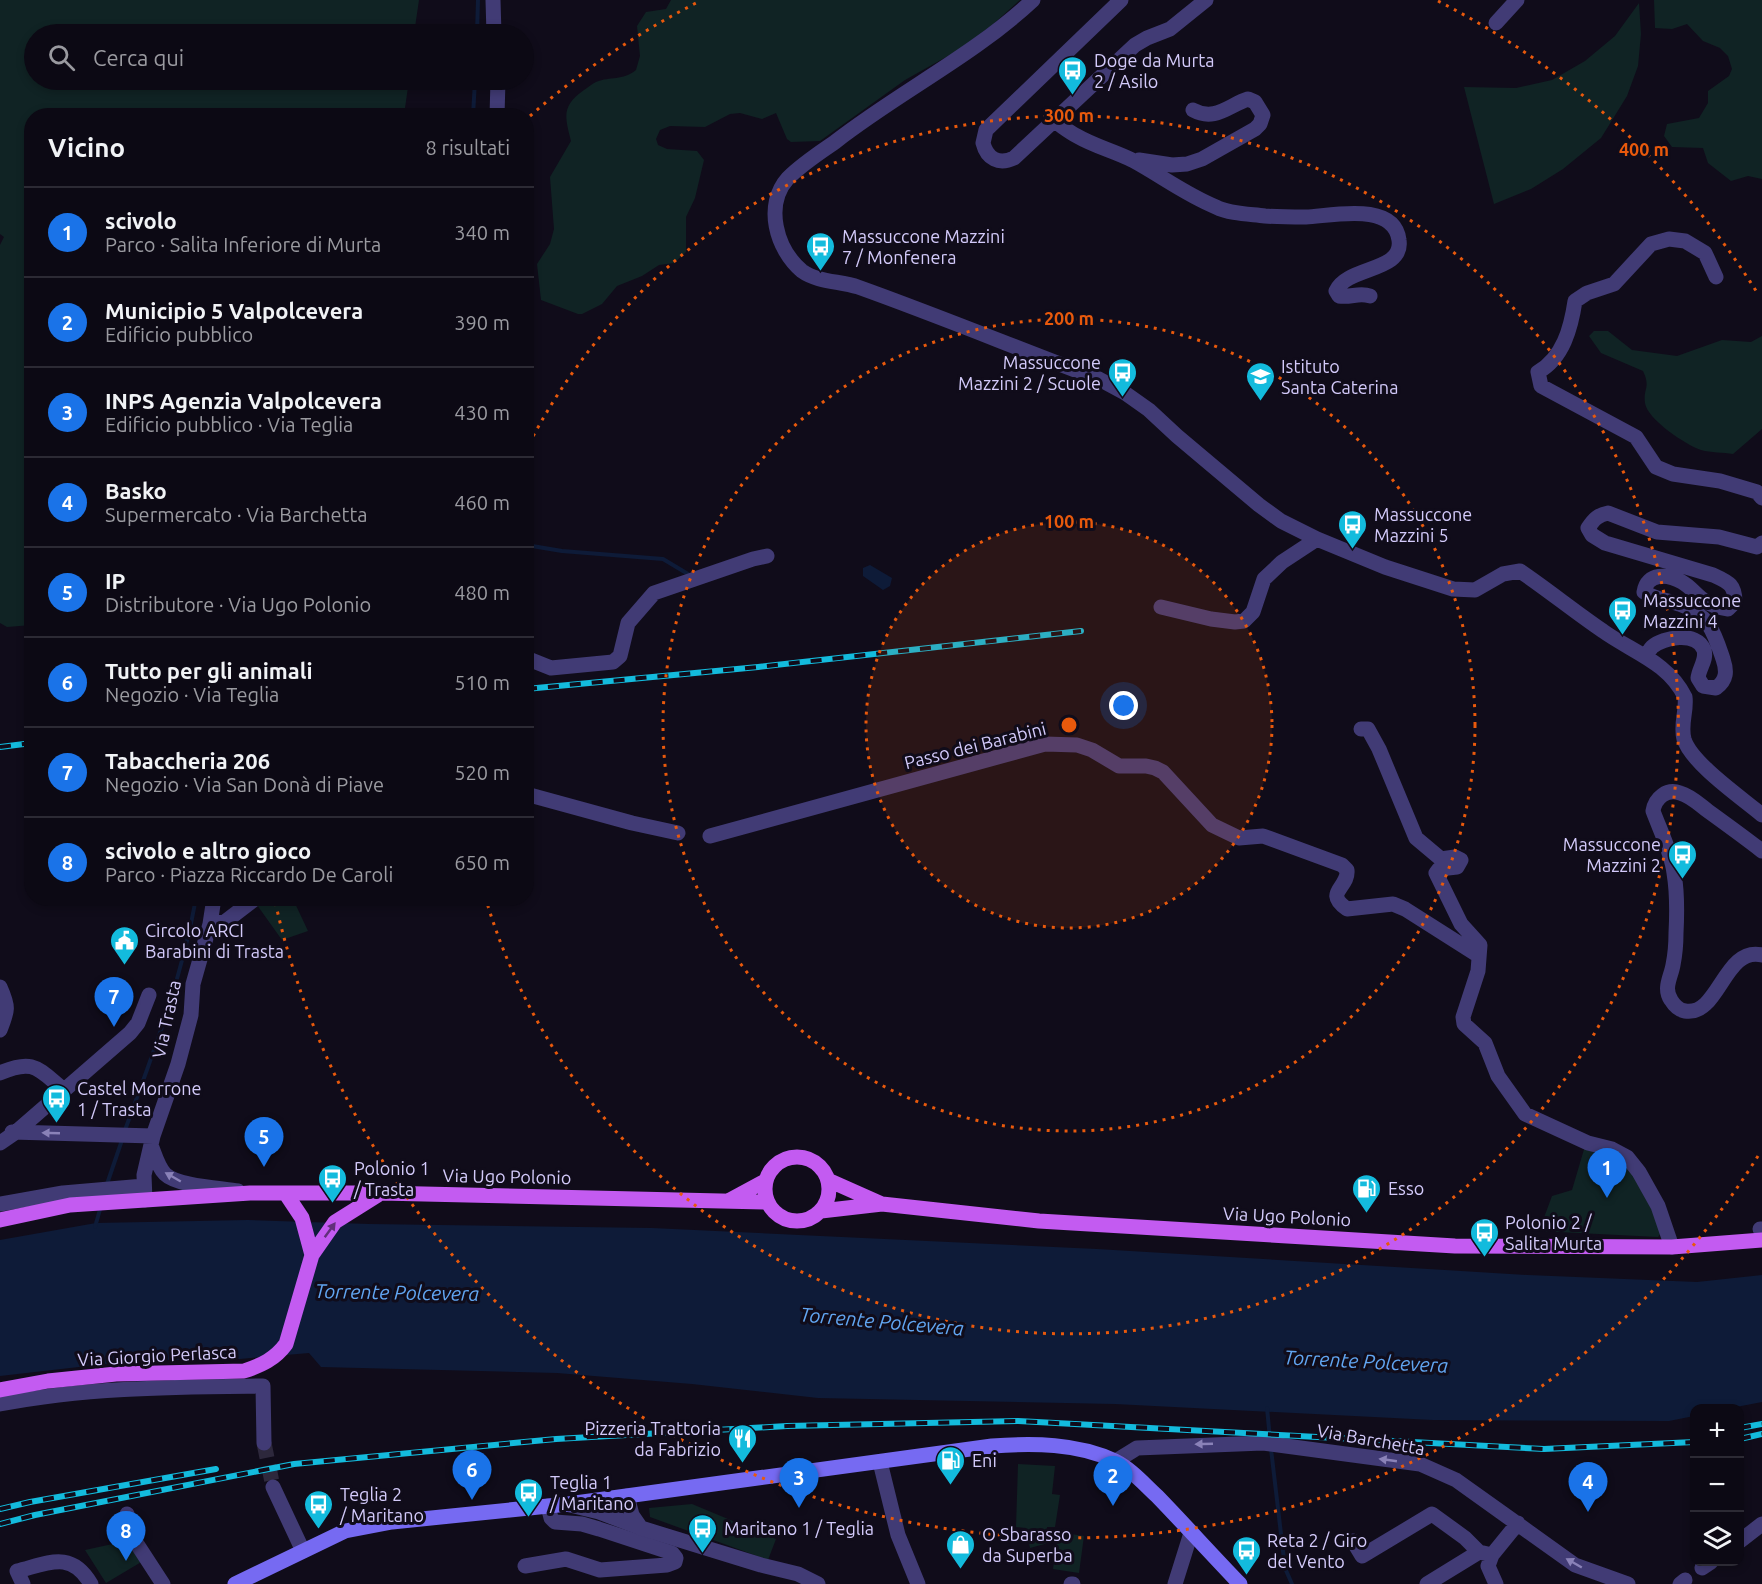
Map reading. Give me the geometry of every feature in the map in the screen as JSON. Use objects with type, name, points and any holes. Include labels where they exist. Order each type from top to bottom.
[{"type":"main road","name":"Via Ugo Polonio","points":[[726,1201],[765,1181],[769,1171],[777,1163],[796,1156],[817,1162],[824,1170],[828,1180],[882,1204]]},
{"type":"main road","points":[[821,1211],[830,1192],[828,1180]]},
{"type":"main road","points":[[765,1181],[764,1192],[767,1202]]},
{"type":"main road","name":"Via Ugo Polonio","points":[[0,1220],[70,1205],[85,1198],[139,1193],[250,1193],[290,1198],[381,1193],[767,1202],[782,1218],[792,1221],[802,1221],[821,1211],[882,1204],[1039,1221],[1455,1246],[1672,1247],[1761,1233]]},
{"type":"main road","name":"Via Giorgio Perlasca","points":[[0,1390],[116,1374],[244,1371],[261,1365],[278,1355],[286,1344],[312,1255],[335,1222],[352,1209],[381,1193]]},
{"type":"main road","points":[[290,1198],[302,1218],[312,1255]]},
{"type":"main road","points":[[235,1584],[345,1531],[392,1522],[568,1504],[1020,1444],[1058,1446],[1097,1454],[1116,1461],[1148,1488],[1240,1584]]},
{"type":"street","points":[[493,0],[494,24]]},
{"type":"street","points":[[1033,0],[1005,26],[947,67],[881,107],[789,178],[777,196],[775,210],[780,242],[786,253],[802,271],[809,275],[856,286],[1099,379],[1125,393],[1149,410],[1259,505],[1281,521],[1385,567],[1453,589],[1476,590],[1503,573],[1520,571],[1618,642],[1647,656],[1667,672],[1685,697],[1682,730],[1687,746],[1707,770],[1762,815]]},
{"type":"street","points":[[1121,0],[987,128],[983,137],[984,148],[989,156],[1004,162],[1012,159],[1135,45],[1170,29],[1206,0]]},
{"type":"street","points":[[1496,23],[1517,0]]},
{"type":"street","points":[[497,108],[498,90]]},
{"type":"street","points":[[1130,159],[1164,164],[1187,164],[1202,159],[1255,129],[1263,116],[1255,102],[1248,99],[1217,114],[1201,114],[1193,110]]},
{"type":"street","points":[[1054,120],[1078,137],[1130,159],[1196,197],[1227,211],[1266,216],[1307,217],[1337,213],[1379,216],[1388,222],[1398,234],[1400,240],[1397,252],[1386,263],[1348,277],[1336,291],[1339,296],[1346,297],[1362,293],[1370,296]]},
{"type":"street","points":[[1716,277],[1706,253],[1685,241],[1669,239],[1651,244],[1614,284],[1587,293],[1575,301],[1572,319],[1561,349],[1547,367],[1538,372],[1541,386],[1636,437],[1656,467],[1673,474],[1720,481],[1757,492],[1762,498]]},
{"type":"street","points":[[1647,656],[1652,647],[1673,638],[1696,641],[1705,652],[1703,664],[1698,673],[1700,682],[1703,686],[1712,689],[1720,685],[1725,677],[1726,667],[1714,631],[1702,616],[1681,605],[1644,592],[1645,584],[1653,577],[1662,576],[1682,582],[1705,601],[1718,608],[1728,609],[1735,602],[1735,591],[1729,582],[1713,575],[1605,543],[1592,535],[1588,528],[1593,520],[1600,514],[1608,513],[1657,532],[1719,537],[1757,547],[1762,543]]},
{"type":"street","points":[[1161,607],[1211,619],[1244,621],[1253,612],[1264,579],[1282,562],[1317,538]]},
{"type":"street","points":[[534,661],[551,668],[614,662],[620,656],[628,623],[654,592],[768,556]]},
{"type":"street","points":[[1361,729],[1368,729],[1379,749],[1416,838],[1441,859],[1457,857],[1461,860],[1457,867],[1439,869],[1436,876],[1446,891],[1461,924],[1480,945],[1478,971],[1463,1017],[1464,1024],[1485,1043],[1498,1076],[1525,1114],[1588,1143],[1612,1149],[1627,1157],[1639,1172],[1658,1206],[1672,1247]]},
{"type":"street","name":"Passo dei Barabini","points":[[710,837],[1045,744],[1069,743],[1092,750],[1119,766],[1155,768],[1163,772],[1212,825],[1239,838],[1263,836],[1342,865],[1347,870],[1348,876],[1337,891],[1336,898],[1347,909],[1393,904],[1405,909],[1479,956]]},
{"type":"street","points":[[1762,850],[1680,793],[1667,793],[1654,805],[1653,811],[1674,871],[1676,932],[1673,965],[1667,988],[1670,1000],[1684,1011],[1695,1010],[1708,1001],[1739,960],[1753,954],[1762,955]]},
{"type":"street","points":[[534,796],[678,833]]},
{"type":"street","name":"Via Trasta","points":[[139,1193],[150,1139],[178,1065],[191,1015],[195,976],[213,906]]},
{"type":"street","points":[[210,924],[226,921],[246,906]]},
{"type":"street","points":[[0,987],[8,1007],[0,1030]]},
{"type":"street","points":[[0,1143],[16,1132],[130,1033],[138,1023],[149,996]]},
{"type":"street","points":[[0,1073],[14,1067],[29,1065],[38,1069],[64,1090]]},
{"type":"street","points":[[0,1131],[150,1139],[158,1163],[166,1175],[186,1184],[250,1193]]},
{"type":"street","points":[[0,1204],[85,1198]]},
{"type":"street","points":[[0,1404],[29,1398],[152,1387],[264,1386],[264,1443]]},
{"type":"street","name":"Via Barchetta","points":[[1116,1461],[1137,1448],[1263,1443],[1292,1445],[1420,1464],[1456,1480],[1575,1565],[1628,1584]]},
{"type":"street","points":[[880,1461],[898,1535],[918,1584]]},
{"type":"street","points":[[273,1487],[303,1551]]},
{"type":"street","points":[[627,1496],[632,1515],[641,1527]]},
{"type":"street","points":[[568,1504],[760,1565],[798,1574],[818,1584]]},
{"type":"street","points":[[525,1566],[566,1559],[600,1570],[667,1565],[675,1562],[676,1558],[672,1553],[599,1528],[555,1522],[551,1518],[548,1506]]},
{"type":"street","points":[[127,1514],[135,1541],[163,1584]]},
{"type":"street","points":[[1353,1541],[1362,1556],[1432,1514],[1486,1553],[1488,1566],[1496,1584]]},
{"type":"street","points":[[1427,1584],[1486,1553],[1518,1523]]},
{"type":"street","points":[[1744,1538],[1762,1524]]},
{"type":"street","points":[[1175,1584],[1191,1533]]},
{"type":"street","points":[[20,1578],[52,1562],[64,1562],[76,1564],[83,1570],[91,1584]]},
{"type":"green space","points":[[0,0],[419,0],[415,24],[24,24],[24,90],[408,90],[405,108],[24,108],[24,626],[7,627],[0,623],[0,245],[4,237],[0,234]]},
{"type":"green space","points":[[671,0],[1020,0],[991,26],[955,52],[905,80],[820,141],[791,142],[787,139],[776,113],[762,119],[740,113],[730,114],[705,127],[670,126],[660,130],[656,139],[658,145],[667,149],[697,151],[704,160],[695,198],[686,217],[686,252],[674,263],[659,265],[642,276],[617,286],[602,304],[578,314],[541,300],[537,264],[550,244],[554,229],[550,177],[571,141],[566,119],[568,107],[571,101],[594,83],[626,76],[636,70],[640,56],[637,26],[646,12],[666,9]]},
{"type":"green space","points":[[1654,0],[1762,0],[1762,179],[1748,176],[1731,181],[1708,163],[1703,148],[1672,147],[1664,136],[1667,124],[1699,118],[1708,103],[1708,91],[1729,76],[1732,69],[1728,56],[1720,48],[1703,41],[1687,24],[1672,29],[1655,28]]},
{"type":"green space","points":[[1639,3],[1641,34],[1638,66],[1627,96],[1601,138],[1563,169],[1531,189],[1494,204],[1464,87],[1516,88],[1552,80],[1585,61],[1615,36]]},
{"type":"green space","points":[[1594,331],[1608,331],[1632,350],[1677,356],[1722,340],[1751,342],[1762,336],[1762,429],[1733,454],[1705,451],[1686,443],[1668,431],[1647,409],[1645,398],[1647,385],[1643,371],[1601,353],[1589,336]]},
{"type":"green space","points":[[258,906],[296,906],[308,931],[282,940]]},
{"type":"green space","points":[[1585,1146],[1612,1152],[1642,1181],[1661,1233],[1658,1237],[1539,1231],[1552,1196],[1572,1190]]},
{"type":"green space","points":[[1018,1464],[1055,1466],[1052,1494],[1060,1495],[1055,1527],[1047,1527],[1048,1543],[1030,1548],[1026,1528],[1016,1527]]},
{"type":"green space","points":[[692,1504],[776,1539],[768,1560],[650,1517],[649,1508]]},
{"type":"green space","points":[[1058,1532],[1084,1536],[1079,1573],[1053,1569]]},
{"type":"green space","points":[[131,1540],[143,1561],[106,1583],[85,1550]]},
{"type":"water","points":[[870,565],[892,578],[890,586],[883,590],[863,576],[863,568]]},
{"type":"water","name":"Torrente Polcevera","points":[[248,1220],[652,1228],[1097,1249],[1528,1275],[1697,1282],[1762,1275],[1762,1402],[1744,1405],[1690,1404],[1690,1417],[1669,1421],[1433,1420],[1115,1404],[818,1398],[692,1384],[557,1373],[321,1367],[309,1353],[240,1359],[140,1360],[0,1376],[0,1240],[96,1223]]},
{"type":"waterway","points":[[477,24],[478,0]]},
{"type":"waterway","points":[[473,108],[474,90]]},
{"type":"waterway","points":[[534,546],[562,551],[663,559],[688,574]]},
{"type":"waterway","points":[[125,1130],[175,987],[194,906]]},
{"type":"waterway","points":[[107,1184],[122,1140]]},
{"type":"waterway","points":[[95,1227],[101,1206]]},
{"type":"waterway","points":[[1267,1408],[1270,1439]]},
{"type":"waterway","points":[[1271,1449],[1285,1568],[1292,1584]]},
{"type":"tunnel","points":[[264,1443],[273,1487]]},
{"type":"railway","points":[[534,688],[758,667],[1081,631]]},
{"type":"railway","points":[[0,747],[24,744]]},
{"type":"railway","points":[[0,1524],[35,1515],[294,1464],[556,1439],[787,1426],[1018,1421],[1544,1449],[1690,1442]]},
{"type":"railway","points":[[1744,1427],[1762,1424]]},
{"type":"railway","points":[[1744,1438],[1762,1434]]},
{"type":"railway","points":[[0,1509],[216,1469]]},
{"type":"place","name":"Doge da Murta 2 / Asilo","points":[[1073,96]]},
{"type":"place","name":"Massuccone Mazzini 7 / Monfenera","points":[[821,272]]},
{"type":"place","name":"Massuccone Mazzini 2 / Scuole","points":[[1122,398]]},
{"type":"place","name":"Istituto Santa Caterina","points":[[1260,402]]},
{"type":"place","name":"Massuccone Mazzini 5","points":[[1353,550]]},
{"type":"place","name":"Massuccone Mazzini 4","points":[[1622,636]]},
{"type":"place","name":"Massuccone Mazzini 2","points":[[1682,880]]},
{"type":"place","name":"Circolo ARCI Barabini di Trasta","points":[[124,966]]},
{"type":"place","name":"Tabaccheria 206","points":[[114,1027]]},
{"type":"place","name":"Castel Morrone 1 / Trasta","points":[[56,1124]]},
{"type":"place","name":"IP","points":[[264,1167]]},
{"type":"place","name":"scivolo","points":[[1607,1198]]},
{"type":"place","name":"Polonio 1 / Trasta","points":[[333,1204]]},
{"type":"place","name":"Esso","points":[[1367,1214]]},
{"type":"place","name":"Polonio 2 / Salita Murta","points":[[1484,1258]]},
{"type":"place","name":"Pizzeria Trattoria da Fabrizio","points":[[742,1464]]},
{"type":"place","name":"Eni","points":[[951,1486]]},
{"type":"place","name":"Tutto per gli animali","points":[[472,1500]]},
{"type":"place","name":"Municipio 5 Valpolcevera","points":[[1113,1506]]},
{"type":"place","name":"INPS Agenzia Valpolcevera","points":[[799,1508]]},
{"type":"place","name":"Basko","points":[[1588,1512]]},
{"type":"place","name":"Teglia 1 / Maritano","points":[[529,1518]]},
{"type":"place","name":"Teglia 2 / Maritano","points":[[319,1530]]},
{"type":"place","name":"Maritano 1 / Teglia","points":[[703,1554]]},
{"type":"place","name":"scivolo e altro gioco","points":[[126,1561]]},
{"type":"place","name":"O Sbarasso da Superba","points":[[961,1570]]},
{"type":"place","name":"Reta 2 / Giro del Vento","points":[[1246,1576]]}]
